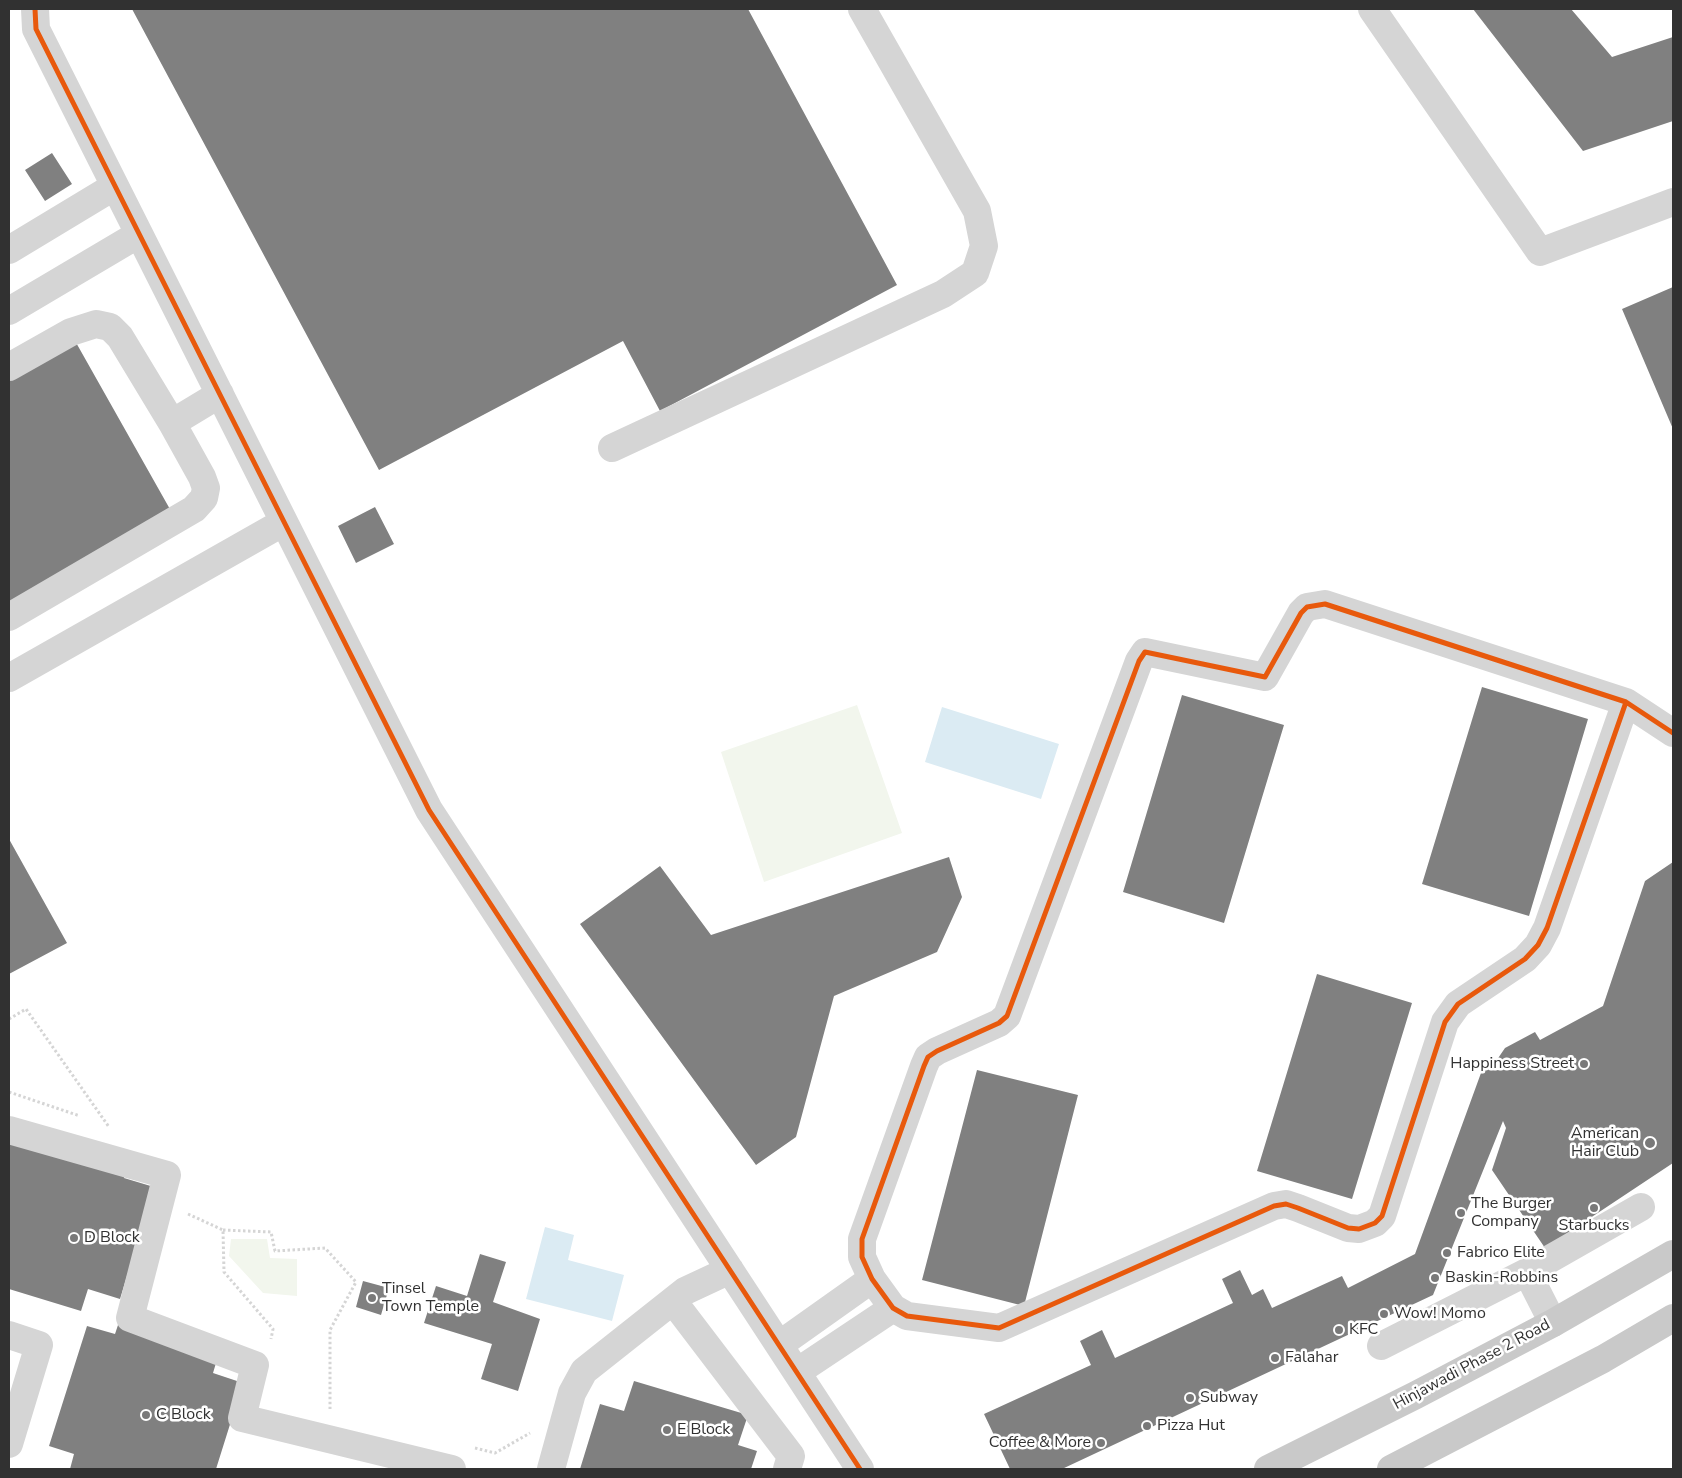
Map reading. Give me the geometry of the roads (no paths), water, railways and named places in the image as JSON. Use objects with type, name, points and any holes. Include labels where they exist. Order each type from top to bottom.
[{"type":"main road","name":"Hinjawadi Phase 2 Road","points":[[1268,1469],[1416,1395],[1554,1322],[1673,1254]]},
{"type":"main road","points":[[1390,1469],[1672,1323]]},
{"type":"street","points":[[35,9],[36,29],[429,810],[860,1469]]},
{"type":"street","points":[[612,448],[943,294],[975,273],[984,246],[977,211],[862,9]]},
{"type":"street","points":[[1372,9],[1540,252],[1673,202]]},
{"type":"street","points":[[10,246],[114,186]]},
{"type":"street","points":[[9,311],[139,234]]},
{"type":"street","points":[[9,367],[71,332],[96,324],[110,328],[120,338],[172,423],[202,477],[206,488],[204,498],[194,509],[9,617]]},
{"type":"street","points":[[172,423],[220,394]]},
{"type":"street","points":[[9,678],[284,522]]},
{"type":"street","points":[[1626,702],[1547,928],[1538,945],[1525,959],[1458,1004],[1445,1022],[1382,1216],[1375,1224],[1359,1229],[1348,1228],[1286,1204],[1274,1206],[999,1328],[907,1316],[893,1308],[872,1279],[862,1257],[862,1239],[924,1066],[928,1057],[937,1051],[999,1023],[1007,1016],[1139,660],[1145,652],[1266,677],[1301,613],[1307,607],[1325,604],[1626,702],[1673,733]]},
{"type":"street","points":[[9,1130],[167,1175],[130,1318],[255,1365],[242,1418],[452,1469]]},
{"type":"street","points":[[1381,1346],[1527,1272],[1641,1207]]},
{"type":"street","points":[[552,1469],[572,1393],[584,1370],[686,1292],[730,1270]]},
{"type":"street","points":[[1527,1272],[1554,1322]]},
{"type":"street","points":[[779,1345],[872,1279]]},
{"type":"street","points":[[673,1301],[792,1465]]},
{"type":"street","points":[[796,1372],[893,1308]]},
{"type":"street","points":[[9,1335],[39,1345],[9,1444]]},
{"type":"place","name":"Happiness Street","points":[[1584,1064]]},
{"type":"place","name":"American Hair Club","points":[[1650,1143]]},
{"type":"place","name":"Starbucks","points":[[1594,1208]]},
{"type":"place","name":"The Burger Company","points":[[1461,1213]]},
{"type":"place","name":"D Block","points":[[74,1238]]},
{"type":"place","name":"Fabrico Elite","points":[[1447,1253]]},
{"type":"place","name":"Baskin-Robbins","points":[[1435,1278]]},
{"type":"place","name":"Tinsel Town Temple","points":[[372,1298]]},
{"type":"place","name":"Wow! Momo","points":[[1384,1314]]},
{"type":"place","name":"KFC","points":[[1339,1330]]},
{"type":"place","name":"Falahar","points":[[1275,1358]]},
{"type":"place","name":"Subway","points":[[1190,1398]]},
{"type":"place","name":"C Block","points":[[146,1415]]},
{"type":"place","name":"Pizza Hut","points":[[1147,1426]]},
{"type":"place","name":"E Block","points":[[667,1430]]},
{"type":"place","name":"Coffee & More","points":[[1101,1443]]}]
